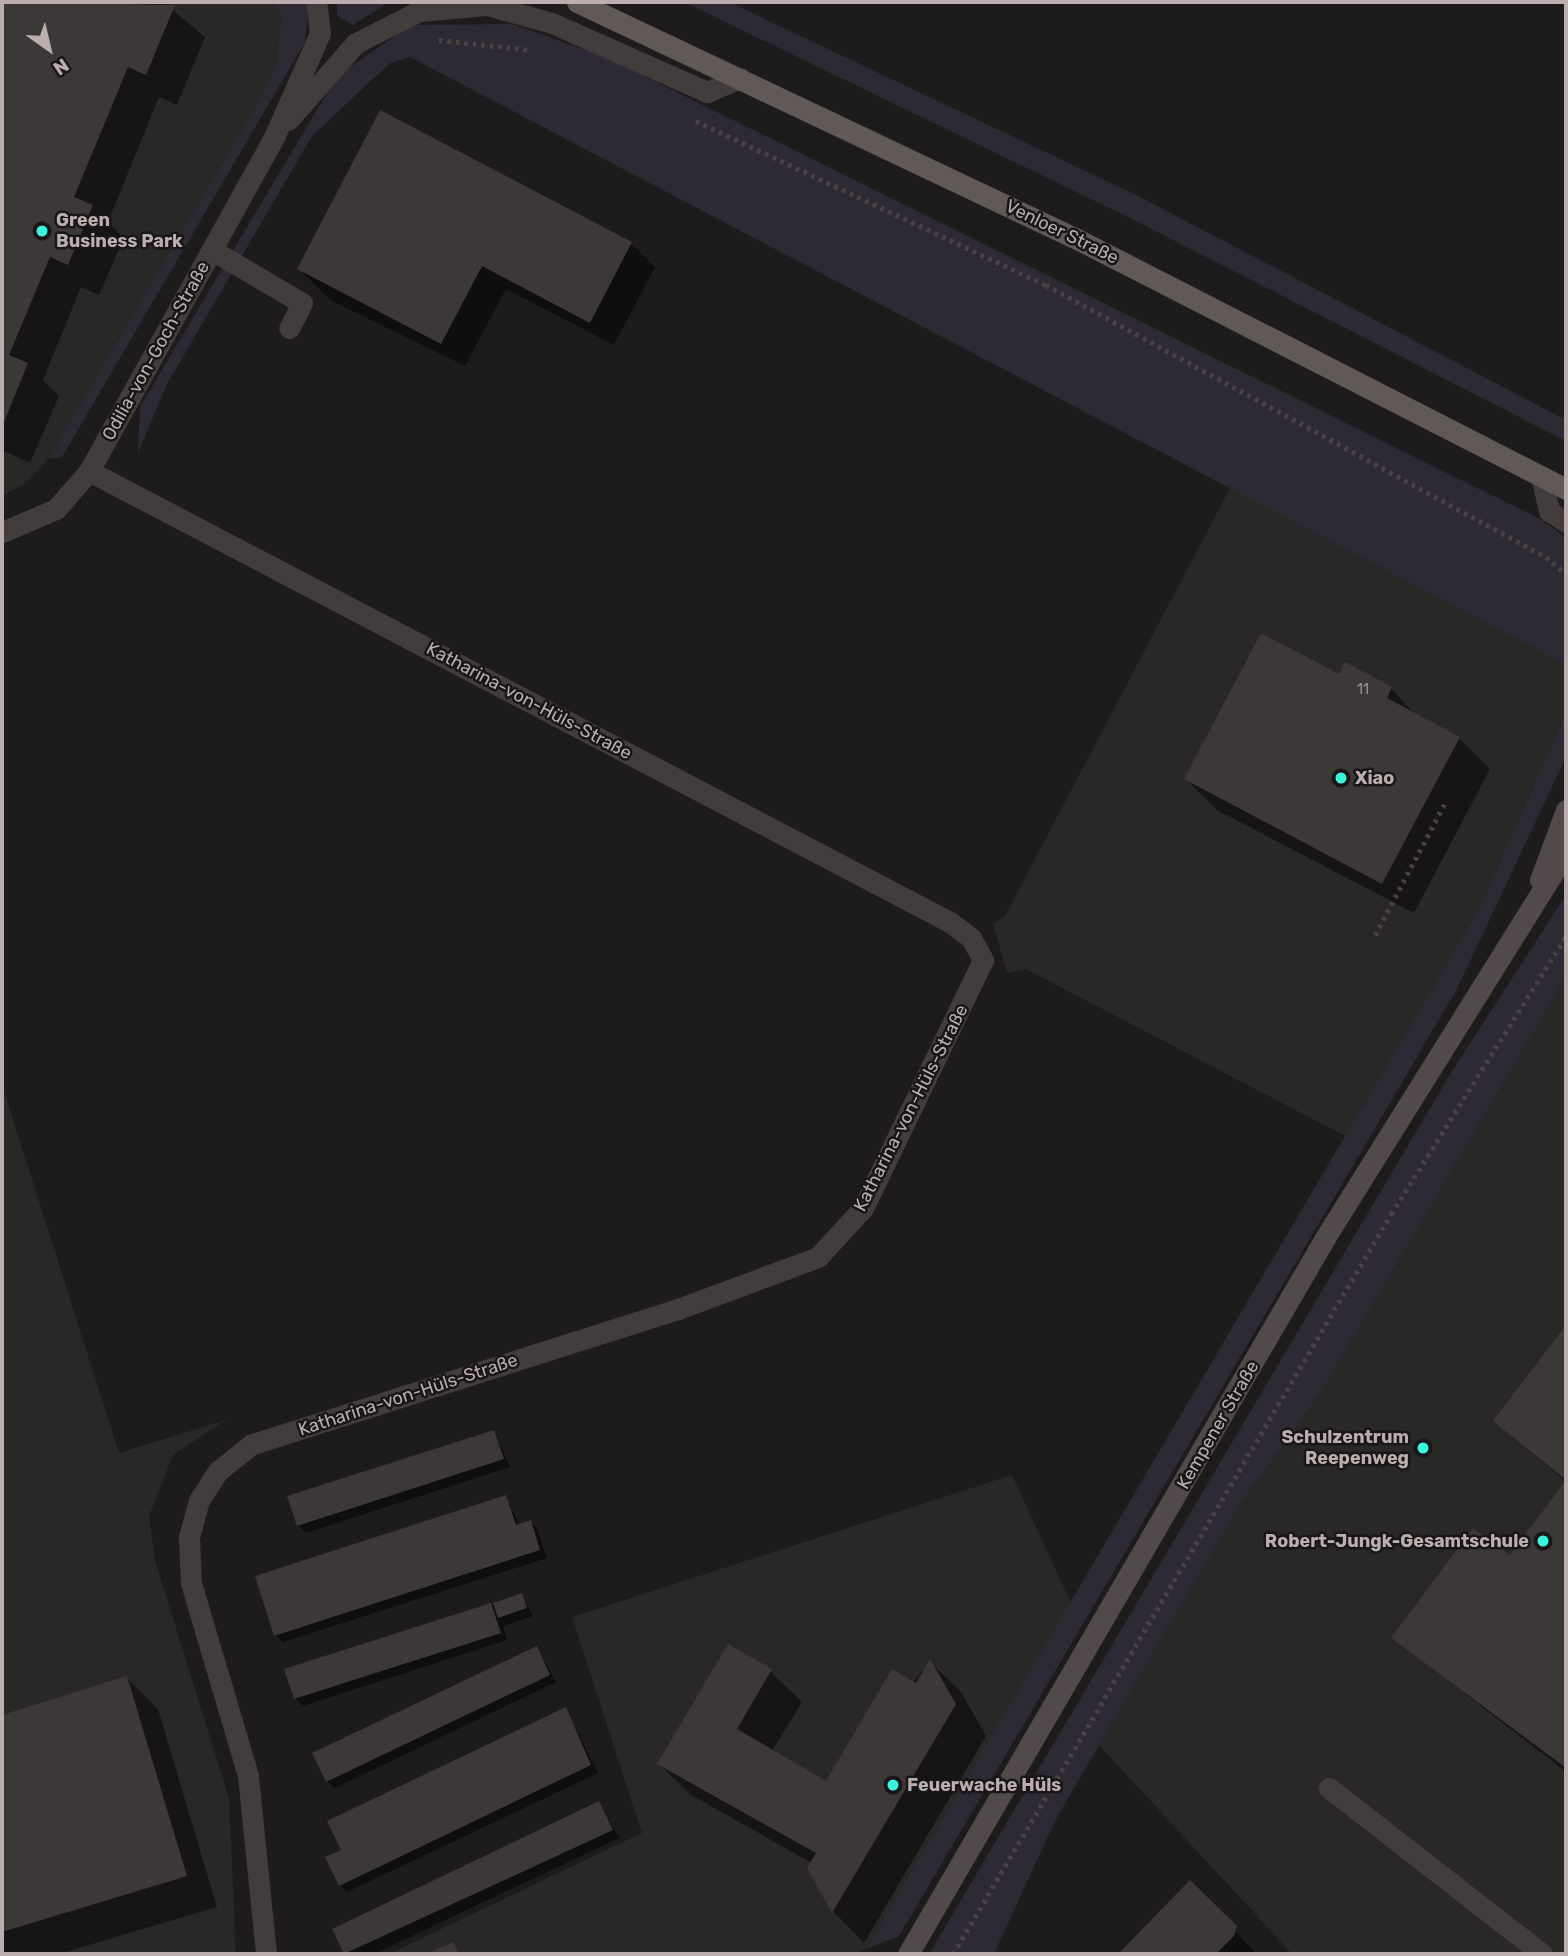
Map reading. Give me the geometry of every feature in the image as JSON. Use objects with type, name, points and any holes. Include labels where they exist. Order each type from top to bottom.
[{"type":"main road","name":"Venloer Straße","points":[[577,2],[1079,240],[1566,489]]},
{"type":"street","points":[[275,135],[320,33],[316,2]]},
{"type":"street","points":[[275,135],[356,43],[419,11],[487,5],[552,23],[707,92],[740,78]]},
{"type":"street","name":"Odilia-von-Goch-Straße","points":[[2,532],[56,509],[89,471],[275,135]]},
{"type":"street","points":[[212,250],[302,303],[289,328]]},
{"type":"street","name":"Katharina-von-Hüls-Straße","points":[[89,471],[950,922],[971,938],[983,960],[863,1208],[818,1257],[678,1309],[252,1444],[218,1471],[199,1500],[189,1538],[191,1583],[248,1776],[266,1954]]},
{"type":"street","points":[[1541,476],[1549,512],[1566,523]]},
{"type":"street","name":"Kempener Straße","points":[[1534,900],[1566,810]]},
{"type":"street","name":"Kempener Straße","points":[[908,1954],[1325,1238],[1534,900],[1566,853]]},
{"type":"street","points":[[1329,1788],[1542,1954]]},
{"type":"path","points":[[425,39],[534,50]]},
{"type":"path","points":[[685,116],[1045,285],[1546,557],[1566,574]]},
{"type":"path","points":[[1375,934],[1445,803]]},
{"type":"path","points":[[953,1954],[1391,1214],[1566,936]]},
{"type":"shaded area","points":[[2,2],[275,2],[281,19],[276,64],[257,104],[48,459],[26,483],[2,496]]},
{"type":"shaded area","points":[[275,2],[309,2],[305,42],[62,457],[48,459],[257,104],[276,64],[281,19]]},
{"type":"shaded area","points":[[337,2],[389,2],[353,25],[337,16]]},
{"type":"shaded area","points":[[684,2],[729,2],[1136,195],[1566,420],[1566,441],[1128,217]]},
{"type":"shaded area","points":[[512,24],[608,58],[1542,520],[1566,538],[1566,665],[410,57],[390,63],[312,136],[167,384],[138,453],[140,407],[337,76],[411,25]]},
{"type":"shaded area","points":[[1230,488],[1566,665],[1566,713],[1480,907],[1345,1136],[1026,969],[1007,973],[993,924],[1005,916]]},
{"type":"shaded area","points":[[1566,713],[1566,757],[1457,989],[899,1936],[866,1949],[1480,907]]},
{"type":"shaded area","points":[[1566,895],[1566,977],[1321,1392],[1240,1505],[1099,1745],[1055,1821],[994,1954],[929,1954],[1452,1071]]},
{"type":"shaded area","name":"Schulzentrum Reepenweg","points":[[1566,977],[1566,1954],[1292,1954],[1099,1745],[1240,1505],[1321,1392]]},
{"type":"shaded area","points":[[2,1085],[119,1453],[226,1420],[173,1455],[149,1516],[155,1560],[229,1799],[236,1954],[2,1954]]},
{"type":"shaded area","points":[[1012,1475],[1071,1603],[866,1949],[855,1954],[389,1954],[642,1833],[572,1617]]},
{"type":"building","name":"Green Business Park","points":[[2,2],[175,5],[146,75],[128,67],[74,197],[93,205],[68,265],[50,257],[9,355],[28,363],[2,427]]},
{"type":"building","points":[[380,110],[632,242],[590,323],[482,266],[441,344],[297,269]]},
{"type":"building","points":[[1261,633],[1339,674],[1345,662],[1351,665],[1392,687],[1387,698],[1460,737],[1382,884],[1184,779]]},
{"type":"building","points":[[1566,1325],[1566,1480],[1493,1421]]},
{"type":"building","points":[[494,1430],[504,1459],[297,1526],[287,1496]]},
{"type":"building","name":"Robert-Jungk-Gesamtschule","points":[[1566,1480],[1566,1768],[1391,1638],[1473,1528],[1510,1555]]},
{"type":"building","points":[[506,1495],[516,1525],[531,1520],[540,1550],[274,1636],[255,1576]]},
{"type":"building","points":[[522,1593],[527,1608],[498,1618],[493,1603]]},
{"type":"building","points":[[491,1603],[501,1633],[294,1699],[284,1669]]},
{"type":"building","points":[[728,1644],[772,1669],[737,1729],[826,1781],[892,1669],[916,1683],[930,1659],[956,1704],[832,1913],[807,1868],[816,1853],[657,1764]]},
{"type":"building","points":[[537,1646],[550,1675],[326,1782],[312,1753]]},
{"type":"building","points":[[127,1676],[187,1876],[2,1932],[2,1715]]},
{"type":"building","points":[[566,1707],[591,1765],[339,1886],[325,1857],[341,1850],[327,1821]]},
{"type":"building","points":[[599,1801],[613,1830],[344,1954],[332,1929]]},
{"type":"building","points":[[1190,1880],[1237,1926],[1234,1936],[1216,1954],[1118,1954]]},
{"type":"building","points":[[453,1942],[459,1954],[427,1954]]},
{"type":"place","name":"Green Business Park","points":[[42,231]]},
{"type":"place","name":"Xiao","points":[[1341,778]]},
{"type":"place","name":"Schulzentrum Reepenweg","points":[[1423,1448]]},
{"type":"place","name":"Robert-Jungk-Gesamtschule","points":[[1543,1541]]},
{"type":"place","name":"Feuerwache Hüls","points":[[893,1785]]}]
